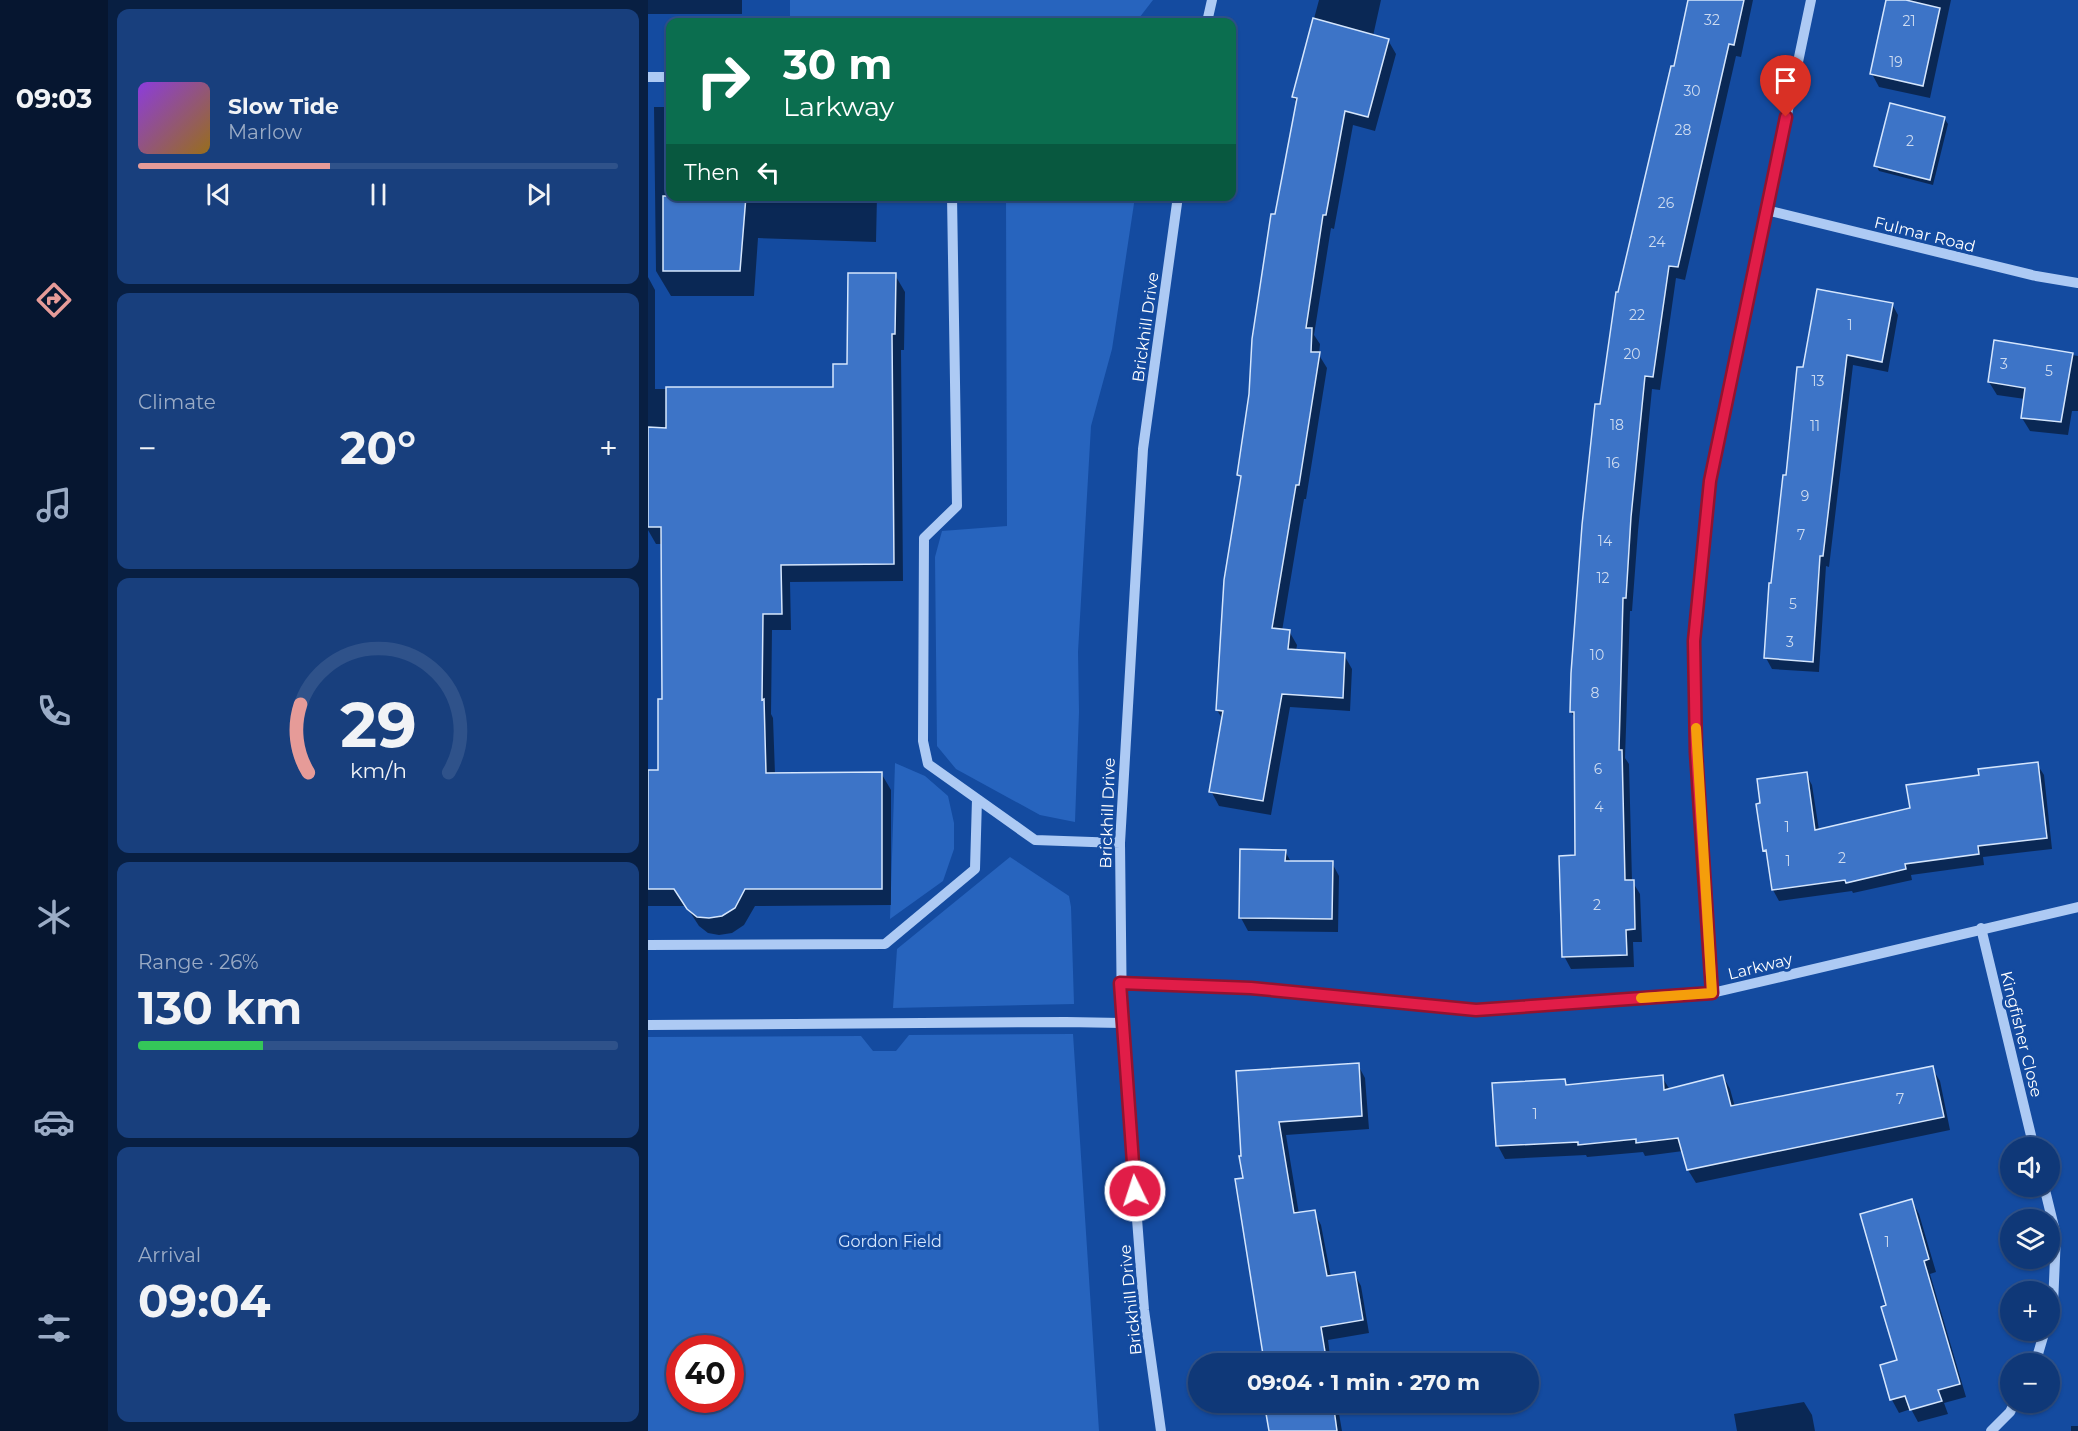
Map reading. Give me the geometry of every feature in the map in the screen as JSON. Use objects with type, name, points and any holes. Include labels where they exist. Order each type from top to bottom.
[{"type":"street","points":[[1208,18],[1212,0]]},
{"type":"street","points":[[1712,993],[1696,752],[1694,641],[1710,481],[1811,0]]},
{"type":"street","points":[[648,77],[666,77]]},
{"type":"street","points":[[952,201],[957,506],[924,538],[923,741],[928,764],[1035,840],[1120,843]]},
{"type":"street","name":"Brickhill Drive","points":[[1161,1431],[1144,1311],[1122,1023],[1120,843],[1143,449],[1177,201]]},
{"type":"street","name":"Fulmar Road","points":[[1766,210],[2036,276],[2078,283]]},
{"type":"street","points":[[648,945],[885,944],[975,869],[977,798]]},
{"type":"street","name":"Larkway","points":[[1120,983],[1251,988],[1476,1010],[1712,993],[2078,907]]},
{"type":"street","name":"Kingfisher Close","points":[[1981,928],[2031,1137]]},
{"type":"street","points":[[648,1024],[1122,1023]]},
{"type":"street","points":[[2047,1197],[2056,1235],[2053,1281]]},
{"type":"street","points":[[1991,1431],[2009,1413]]},
{"type":"green space","points":[[790,0],[1153,0],[1139,18],[790,18]]},
{"type":"green space","points":[[1006,201],[1134,201],[1112,349],[1091,426],[1078,652],[1079,712],[1075,822],[1040,815],[956,769],[937,746],[935,557],[942,531],[1007,526]]},
{"type":"green space","points":[[895,763],[925,776],[948,796],[954,823],[954,849],[943,881],[890,919]]},
{"type":"green space","points":[[1010,857],[1069,896],[1074,1004],[893,1008],[897,949]]},
{"type":"green space","name":"Gordon Field","points":[[1073,1034],[1099,1431],[648,1431],[648,1037],[861,1036],[873,1051],[896,1051],[909,1035]]},
{"type":"building","points":[[1688,0],[1744,0],[1734,45],[1729,44],[1678,267],[1669,266],[1653,377],[1645,376],[1631,517],[1626,598],[1623,598],[1619,750],[1622,750],[1625,880],[1634,880],[1635,929],[1626,930],[1627,955],[1562,957],[1559,856],[1575,855],[1574,712],[1570,712],[1571,673],[1582,525],[1595,404],[1600,404],[1616,292],[1618,292],[1671,66],[1674,66]]},
{"type":"building","points":[[1886,0],[1906,0],[1940,8],[1923,86],[1870,74]]},
{"type":"building","points":[[1313,18],[1389,39],[1368,117],[1345,111],[1326,215],[1323,215],[1306,328],[1312,328],[1311,352],[1320,352],[1299,485],[1296,485],[1272,628],[1290,630],[1288,649],[1345,653],[1343,698],[1282,694],[1263,801],[1209,792],[1223,711],[1216,710],[1224,580],[1241,476],[1237,475],[1249,394],[1252,339],[1271,214],[1275,214],[1297,98],[1292,97]]},
{"type":"building","points":[[1890,103],[1945,117],[1930,180],[1874,166]]},
{"type":"building","points":[[663,196],[666,196],[666,201],[746,201],[740,271],[663,271]]},
{"type":"building","points":[[848,273],[896,273],[895,334],[892,334],[894,564],[781,565],[782,614],[763,614],[762,700],[764,699],[766,773],[882,772],[882,889],[745,889],[735,908],[722,916],[697,917],[687,909],[674,889],[648,889],[648,770],[658,770],[658,699],[662,699],[661,527],[648,527],[648,427],[666,428],[666,387],[833,387],[833,364],[847,364]]},
{"type":"building","points":[[1817,289],[1893,303],[1882,362],[1847,355],[1823,556],[1820,556],[1813,662],[1764,658],[1769,583],[1771,583],[1783,475],[1786,475],[1797,367],[1803,367]]},
{"type":"building","points":[[1994,340],[2073,353],[2061,422],[2021,418],[2025,388],[1988,382]]},
{"type":"building","points":[[2038,762],[2047,838],[1978,846],[1979,854],[1905,864],[1906,869],[1846,883],[1845,880],[1772,890],[1756,804],[1760,803],[1757,779],[1807,772],[1815,830],[1910,808],[1906,785],[1979,775],[1978,769]]},
{"type":"building","points":[[1240,849],[1286,850],[1285,861],[1333,861],[1332,919],[1239,918]]},
{"type":"building","points":[[1359,1063],[1362,1116],[1279,1122],[1294,1213],[1315,1210],[1327,1276],[1355,1272],[1363,1320],[1321,1327],[1325,1353],[1263,1353],[1235,1179],[1243,1178],[1239,1156],[1241,1156],[1236,1071]]},
{"type":"building","points":[[1933,1066],[1944,1117],[1687,1170],[1678,1138],[1636,1143],[1636,1139],[1578,1145],[1578,1142],[1496,1146],[1492,1083],[1565,1079],[1566,1085],[1663,1075],[1664,1090],[1723,1075],[1731,1106]]},
{"type":"building","points":[[1912,1199],[1929,1259],[1924,1261],[1960,1384],[1938,1390],[1942,1401],[1910,1410],[1905,1396],[1890,1400],[1880,1365],[1897,1360],[1881,1307],[1886,1305],[1860,1214]]},
{"type":"building","points":[[1266,1413],[1335,1413],[1337,1431],[1269,1431]]},
{"type":"slow traffic","points":[[1641,998],[1712,993],[1696,728]]},
{"type":"route","points":[[1135,1191],[1120,983],[1251,988],[1476,1010],[1712,993],[1696,752],[1694,641],[1710,481],[1786,117]]}]
